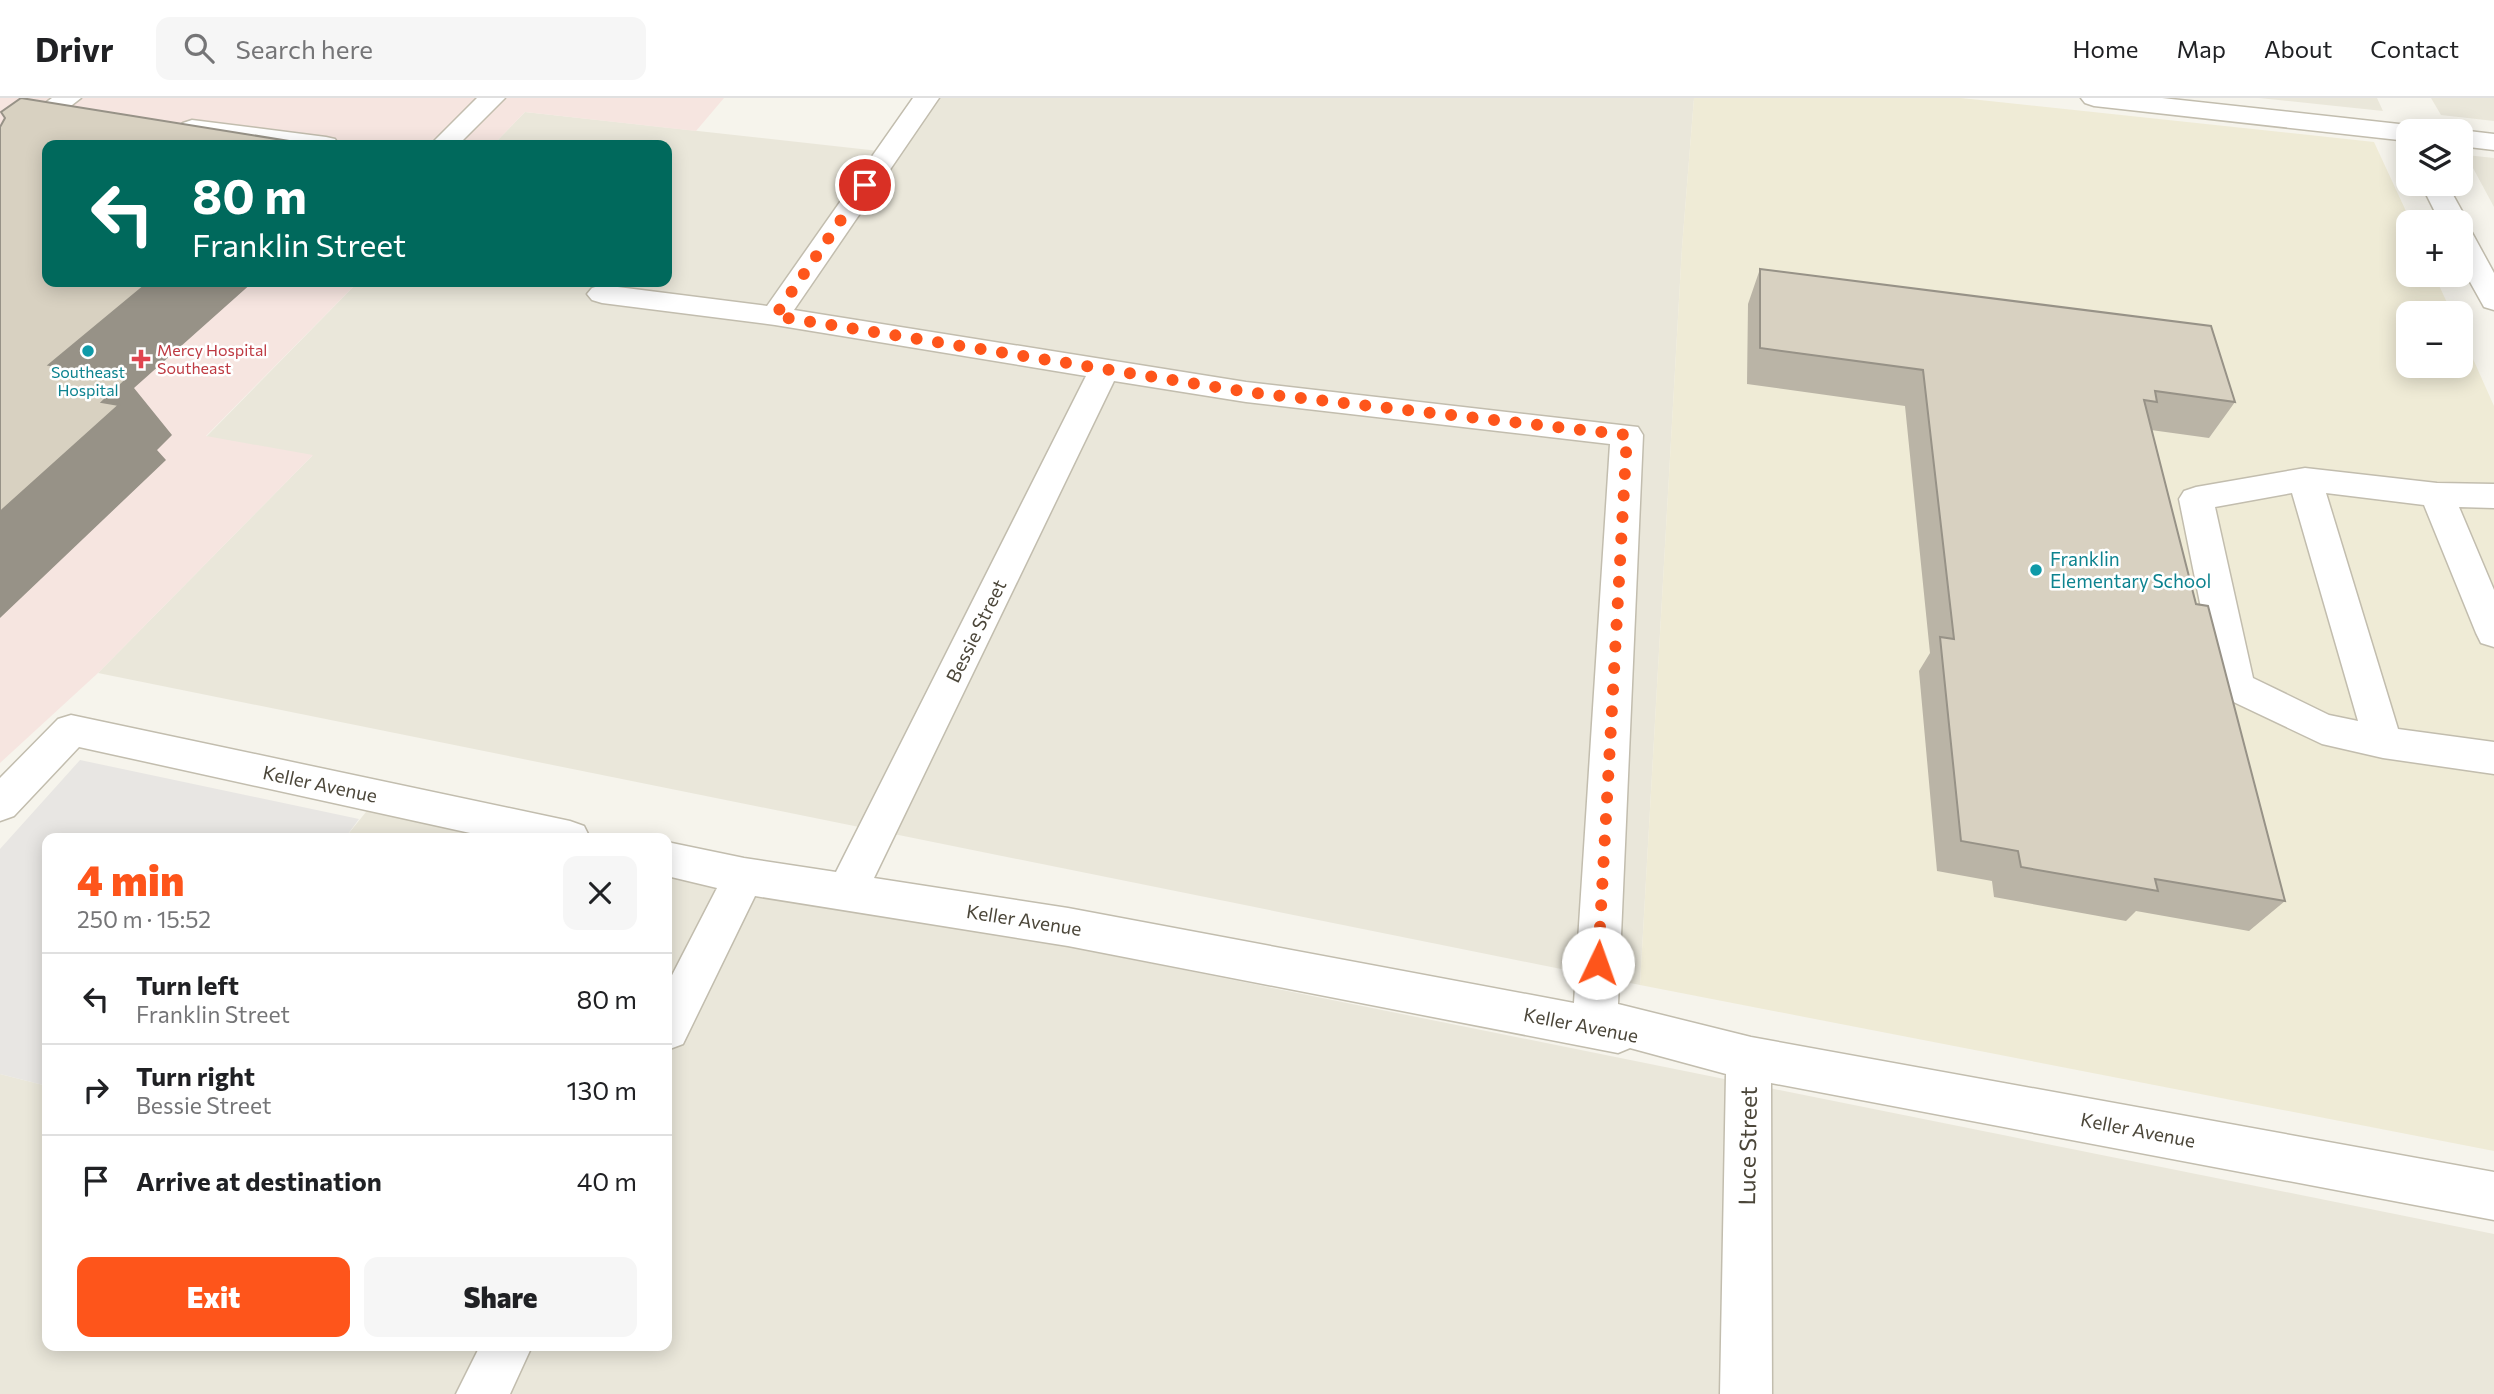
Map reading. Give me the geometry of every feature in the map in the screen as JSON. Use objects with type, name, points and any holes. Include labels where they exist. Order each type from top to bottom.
[{"type":"street","points":[[4,163],[68,98]]},
{"type":"street","points":[[448,140],[492,98]]},
{"type":"street","points":[[775,316],[926,98]]},
{"type":"street","points":[[2094,98],[2396,123]]},
{"type":"street","points":[[155,122],[206,135],[266,140]]},
{"type":"street","points":[[188,140],[206,135]]},
{"type":"street","points":[[2473,140],[2494,142]]},
{"type":"street","points":[[2473,260],[2494,301]]},
{"type":"street","points":[[602,294],[775,316],[1247,392],[1627,435],[1595,1019],[1749,1057]]},
{"type":"street","name":"Bessie Street","points":[[847,892],[1104,370]]},
{"type":"street","points":[[2305,479],[2383,742]]},
{"type":"street","points":[[2494,496],[2437,495],[2305,479],[2196,499],[2236,687],[2322,729],[2383,742],[2494,758]]},
{"type":"street","points":[[2437,495],[2494,633]]},
{"type":"street","name":"Keller Avenue","points":[[0,804],[71,730],[547,833]]},
{"type":"street","name":"Keller Avenue","points":[[672,860],[744,876],[1068,927],[2494,1196]]},
{"type":"street","points":[[672,1020],[744,876]]},
{"type":"street","name":"Luce Street","points":[[1746,1394],[1749,1057]]},
{"type":"street","points":[[482,1394],[504,1351]]},
{"type":"shaded area","name":"Mercy Hospital Southeast","points":[[0,98],[724,98],[696,131],[525,112],[498,140],[42,140],[42,287],[353,287],[206,436],[313,455],[98,673],[0,763]]},
{"type":"shaded area","points":[[936,98],[1694,98],[1682,247],[1640,985],[98,673],[312,456],[206,437],[353,287],[672,287],[672,140],[498,140],[525,112],[897,153]]},
{"type":"shaded area","points":[[1694,98],[1961,98],[2374,142],[2396,190],[2396,196],[2399,196],[2405,210],[2396,210],[2396,287],[2440,287],[2446,301],[2396,301],[2396,378],[2473,378],[2473,359],[2494,406],[2494,1151],[1640,985],[1682,247]]},
{"type":"shaded area","points":[[2259,98],[2377,98],[2383,111]]},
{"type":"shaded area","points":[[2431,98],[2494,98],[2494,121],[2441,115]]},
{"type":"shaded area","points":[[2473,156],[2494,158],[2494,207],[2473,168]]},
{"type":"shaded area","points":[[80,760],[359,819],[349,833],[42,833],[42,1085],[0,1074],[0,849]]},
{"type":"shaded area","points":[[370,807],[502,833],[349,833]]},
{"type":"shaded area","points":[[672,867],[2494,1234],[2494,1394],[0,1394],[0,1074],[42,1085],[42,1351],[672,1351]]},
{"type":"building","points":[[21,98],[283,140],[42,140],[42,287],[143,287],[49,365],[127,379],[102,402],[119,405],[0,512],[0,127],[5,118],[1,112]]},
{"type":"building","name":"Franklin Elementary School","points":[[1760,269],[2211,326],[2235,402],[2155,391],[2157,402],[2144,400],[2196,604],[2208,606],[2285,901],[2155,879],[2158,891],[2021,867],[2018,851],[1961,841],[1940,637],[1954,639],[1923,370],[1760,348]]},
{"type":"place","name":"Southeast Hospital","points":[[88,351]]},
{"type":"place","name":"Mercy Hospital Southeast","points":[[141,359]]},
{"type":"place","name":"Franklin Elementary School","points":[[2036,570]]},
{"type":"route","points":[[865,185],[775,316],[1247,392],[1627,435],[1598,963]]}]
